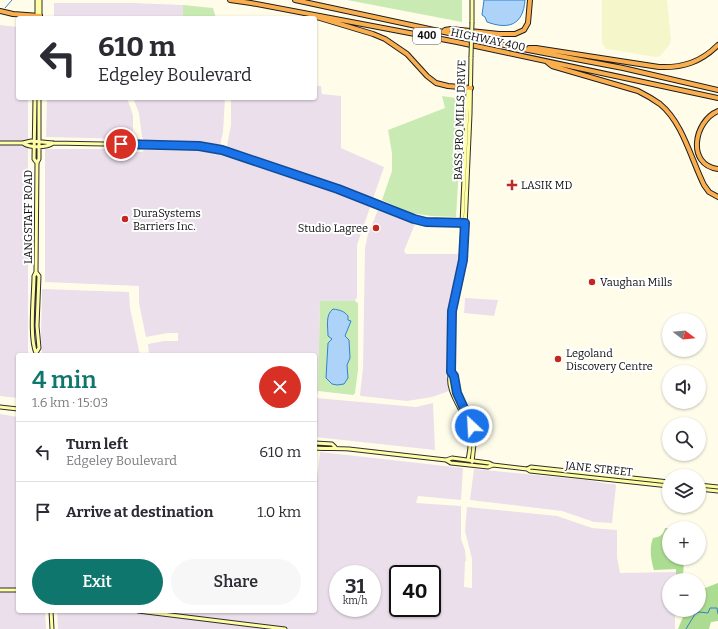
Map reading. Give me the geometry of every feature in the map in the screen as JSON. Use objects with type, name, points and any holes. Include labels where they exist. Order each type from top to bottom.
[{"type":"highway","name":"HIGHWAY 400","points":[[230,0],[307,13],[449,41],[718,98]]},
{"type":"highway","name":"HIGHWAY 400","points":[[295,0],[718,89]]},
{"type":"highway","points":[[443,31],[451,29],[499,34],[515,34],[524,30],[528,23],[530,0]]},
{"type":"highway","points":[[0,11],[30,16]]},
{"type":"highway","points":[[307,13],[314,16]]},
{"type":"highway","points":[[317,18],[385,39],[407,54],[427,76],[436,83],[469,88]]},
{"type":"highway","points":[[523,48],[536,48],[659,67],[670,67],[684,65],[701,59],[718,45]]},
{"type":"highway","points":[[547,62],[552,66],[638,91],[660,104],[675,121],[704,185],[709,192],[718,197]]},
{"type":"highway","points":[[718,111],[704,121],[697,139],[697,147],[701,160],[712,168],[718,169]]},
{"type":"street","points":[[37,0],[38,16]]},
{"type":"street","points":[[38,16],[40,0]]},
{"type":"street","name":"BASS PRO MILLS DRIVE","points":[[471,465],[470,460],[474,444],[472,426],[457,393],[454,376],[451,372],[452,311],[461,270],[464,240],[472,0]]},
{"type":"street","name":"LANGSTAFF ROAD","points":[[35,100],[34,159],[37,163]]},
{"type":"street","name":"LANGSTAFF ROAD","points":[[36,353],[39,348],[37,326],[38,276],[36,272],[37,163],[39,159],[40,100]]},
{"type":"street","points":[[0,143],[22,143],[26,141],[39,144]]},
{"type":"street","points":[[22,143],[26,146],[53,143],[206,146],[338,189],[410,218],[426,222],[464,223]]},
{"type":"street","points":[[0,407],[16,409]]},
{"type":"street","name":"JANE STREET","points":[[317,443],[332,444],[335,447]]},
{"type":"street","name":"JANE STREET","points":[[317,448],[331,449],[335,447],[446,460],[451,463],[488,467],[493,465]]},
{"type":"street","name":"JANE STREET","points":[[446,460],[452,458],[470,460],[493,465],[528,469],[530,471],[662,485]]},
{"type":"street","name":"JANE STREET","points":[[528,469],[531,467],[662,481]]},
{"type":"street","points":[[706,486],[718,487]]},
{"type":"street","points":[[706,490],[718,491]]},
{"type":"street","points":[[0,590],[16,590]]},
{"type":"street","points":[[51,613],[52,629]]},
{"type":"street","points":[[154,613],[285,629]]},
{"type":"shaded area","points":[[54,3],[133,3],[183,5],[183,16],[54,16]]},
{"type":"shaded area","points":[[0,25],[16,27],[16,100],[28,100],[28,353],[16,353],[16,398],[0,396]]},
{"type":"shaded area","points":[[317,86],[321,86],[322,94],[341,96],[341,148],[384,167],[357,245],[357,297],[355,301],[320,301],[317,394],[317,353],[149,353],[148,344],[164,341],[178,341],[178,333],[168,333],[146,337],[139,303],[139,286],[45,282],[45,149],[129,149],[132,152],[142,152],[144,150],[208,151],[225,156],[231,125],[231,100],[317,100]]},
{"type":"shaded area","points":[[47,100],[128,100],[133,115],[133,137],[131,139],[46,137]]},
{"type":"shaded area","points":[[134,100],[225,100],[223,132],[220,145],[205,142],[144,140],[142,137],[139,113]]},
{"type":"shaded area","points":[[378,210],[415,224],[404,251],[406,254],[459,254],[457,271],[448,308],[446,373],[449,391],[432,397],[407,401],[360,395],[363,368],[365,248],[368,234]]},
{"type":"shaded area","points":[[42,289],[129,292],[130,308],[140,353],[42,353]]},
{"type":"shaded area","points":[[465,298],[498,300],[494,316],[464,313]]},
{"type":"shaded area","points":[[317,398],[416,407],[433,403],[435,450],[317,437]]},
{"type":"shaded area","points":[[0,414],[16,417],[16,613],[45,613],[46,629],[0,629]]},
{"type":"shaded area","points":[[320,452],[463,468],[461,500],[418,496],[416,503],[461,506],[461,539],[465,550],[466,561],[464,587],[472,588],[472,559],[465,531],[467,507],[557,516],[592,528],[617,530],[617,557],[620,573],[676,572],[662,573],[662,617],[675,617],[675,629],[58,629],[57,613],[317,613],[317,477]]},
{"type":"shaded area","points":[[474,469],[615,484],[612,523],[594,522],[562,511],[470,500]]},
{"type":"green space","points":[[347,0],[462,0],[462,22]]},
{"type":"green space","points":[[602,0],[667,0],[671,40],[670,44],[660,56],[656,57],[606,49],[602,43]]},
{"type":"green space","points":[[183,5],[213,8],[215,16],[183,16]]},
{"type":"green space","points":[[442,96],[463,99],[456,217],[431,216],[411,213],[382,200],[392,171],[392,153],[388,130],[445,108]]},
{"type":"green space","points":[[320,301],[355,301],[358,303],[358,370],[355,393],[353,395],[318,391]]},
{"type":"green space","points":[[662,534],[662,565],[684,565],[683,573],[676,573],[676,569],[654,570],[651,546],[653,538]]},
{"type":"green space","points":[[718,583],[718,621],[711,622],[709,629],[678,629],[683,617],[706,617],[706,588]]},
{"type":"water","points":[[484,0],[525,0],[524,8],[518,20],[508,25],[502,25],[487,22],[485,17],[482,15]]},
{"type":"water","points":[[333,309],[343,312],[348,316],[348,320],[351,321],[345,336],[349,340],[350,358],[347,365],[348,378],[344,384],[337,385],[332,384],[326,378],[328,343],[332,339],[328,336],[328,321],[329,314]]},
{"type":"waterway","points":[[5,8],[12,0]]},
{"type":"waterway","points":[[686,629],[695,614],[699,612],[708,613],[710,608],[717,608],[718,614]]},
{"type":"place","name":"LASIK MD","points":[[512,185]]},
{"type":"place","name":"DuraSystems Barriers Inc.","points":[[125,219]]},
{"type":"place","name":"Studio Lagree","points":[[376,228]]},
{"type":"place","name":"Vaughan Mills","points":[[592,282]]},
{"type":"place","name":"Legoland Discovery Centre","points":[[558,359]]},
{"type":"route","points":[[121,144],[206,146],[338,189],[414,219],[426,222],[465,223],[463,260],[452,311],[451,372],[454,376],[457,393],[472,426]]}]
